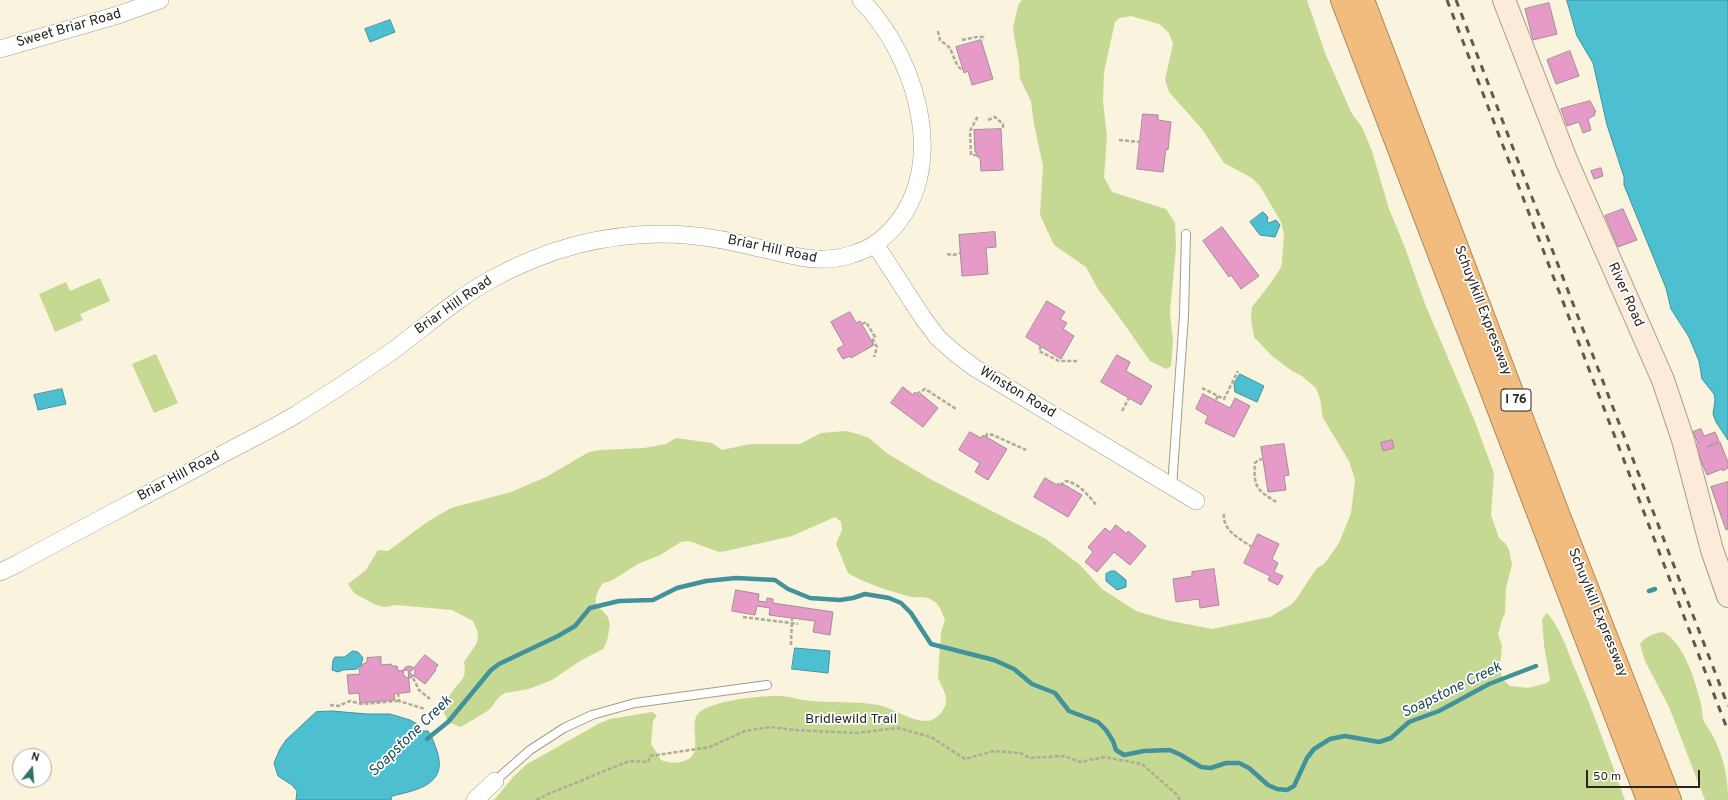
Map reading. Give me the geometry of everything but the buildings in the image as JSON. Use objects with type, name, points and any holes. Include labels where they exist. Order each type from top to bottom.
[{"type":"highway","name":"Schuylkill Expressway","points":[[1342,0],[1648,800]]},
{"type":"highway","name":"Schuylkill Expressway","points":[[1363,0],[1559,516],[1670,800]]},
{"type":"street","name":"Sweet Briar Road","points":[[0,49],[118,15],[160,0]]},
{"type":"street","name":"Briar Hill Road","points":[[0,572],[293,416],[393,350],[466,295],[497,276],[546,254],[578,245],[612,238],[648,235],[685,235],[720,239],[802,258],[821,260],[844,257],[875,244],[892,230],[903,216],[913,196],[920,175],[923,147],[914,91],[905,65],[892,39],[875,14],[861,0]]},
{"type":"street","name":"River Road","points":[[1504,0],[1567,162],[1663,380],[1682,440],[1712,550],[1728,596]]},
{"type":"street","name":"Winston Road","points":[[875,244],[923,318],[938,338],[955,353],[975,368],[1196,501]]},
{"type":"street","points":[[475,800],[495,781]]},
{"type":"lane","points":[[1172,487],[1184,315],[1186,234]]},
{"type":"lane","points":[[495,781],[530,750],[564,728],[592,715],[635,703],[767,685]]},
{"type":"path","points":[[938,31],[940,40],[948,46],[959,69],[963,70]]},
{"type":"path","points":[[962,40],[977,37],[983,38],[984,40]]},
{"type":"path","points":[[977,155],[971,155],[970,131],[978,116]]},
{"type":"path","points":[[988,120],[995,117],[1003,124],[1003,130]]},
{"type":"path","points":[[1119,140],[1140,142]]},
{"type":"path","points":[[947,254],[960,253]]},
{"type":"path","points":[[862,324],[866,322],[875,337],[874,340],[877,347],[874,357]]},
{"type":"path","points":[[1041,346],[1039,351],[1059,361],[1077,361]]},
{"type":"path","points":[[1202,388],[1224,399],[1238,371]]},
{"type":"path","points":[[917,394],[925,389],[956,409]]},
{"type":"path","points":[[1215,401],[1218,396]]},
{"type":"path","points":[[1122,411],[1129,398]]},
{"type":"path","points":[[986,437],[987,434],[993,435],[1026,450]]},
{"type":"path","points":[[1263,459],[1258,460],[1255,463],[1256,486],[1262,494],[1278,503]]},
{"type":"path","points":[[1060,485],[1066,481],[1073,483],[1087,494],[1097,506]]},
{"type":"path","points":[[1224,514],[1224,519],[1228,529],[1252,547]]},
{"type":"path","points":[[743,617],[798,624]]},
{"type":"path","points":[[791,645],[792,618]]},
{"type":"path","points":[[413,678],[419,690],[430,699]]},
{"type":"path","points":[[398,693],[399,701]]},
{"type":"path","points":[[330,704],[338,706],[350,701],[361,704],[399,701],[425,709]]},
{"type":"path","name":"Bridlewild Trail","points":[[536,800],[629,761],[648,762],[650,756],[710,747],[745,732],[770,727],[856,733],[898,728],[931,737],[965,758],[994,751],[1020,753],[1030,758],[1064,756],[1080,762],[1104,757],[1142,764],[1180,800]]},
{"type":"green space","points":[[1022,0],[1307,0],[1325,53],[1352,114],[1362,127],[1372,151],[1389,209],[1404,245],[1425,304],[1474,419],[1494,473],[1491,515],[1499,538],[1505,543],[1509,550],[1512,565],[1506,588],[1505,613],[1498,634],[1502,646],[1500,667],[1502,679],[1510,686],[1528,688],[1547,683],[1550,680],[1544,645],[1542,619],[1547,613],[1559,630],[1565,643],[1625,800],[494,800],[514,776],[527,764],[600,723],[610,719],[652,712],[657,716],[653,721],[651,744],[661,760],[675,763],[690,758],[694,753],[695,721],[697,715],[703,710],[724,702],[750,698],[785,696],[811,701],[861,703],[878,705],[914,719],[927,721],[938,716],[942,712],[945,705],[946,697],[938,676],[941,632],[945,620],[939,606],[930,599],[911,597],[887,590],[862,581],[848,573],[836,544],[842,530],[841,522],[835,517],[792,536],[726,551],[719,552],[689,541],[681,542],[660,555],[638,564],[611,581],[603,583],[598,591],[596,606],[608,617],[610,625],[607,641],[603,649],[580,661],[552,680],[529,689],[505,693],[499,697],[489,710],[461,727],[448,722],[442,708],[464,676],[464,662],[477,643],[478,632],[473,621],[452,610],[396,605],[384,607],[374,604],[354,593],[348,584],[366,570],[378,550],[388,551],[427,522],[451,508],[511,492],[546,477],[589,452],[644,448],[666,444],[676,438],[712,443],[722,450],[750,444],[800,444],[821,433],[846,431],[858,434],[869,438],[888,454],[932,480],[1046,539],[1080,565],[1102,589],[1136,611],[1166,620],[1212,629],[1270,617],[1292,604],[1317,568],[1324,564],[1339,543],[1351,513],[1355,480],[1349,461],[1323,418],[1320,399],[1316,388],[1302,376],[1292,371],[1272,356],[1254,337],[1251,319],[1252,307],[1280,269],[1282,263],[1284,234],[1281,222],[1260,186],[1252,178],[1224,163],[1202,129],[1169,92],[1165,80],[1173,44],[1169,33],[1159,24],[1131,16],[1119,18],[1115,22],[1104,72],[1103,101],[1107,137],[1104,177],[1112,192],[1166,209],[1175,223],[1176,247],[1170,312],[1173,342],[1171,366],[1166,369],[1150,361],[1098,289],[1086,267],[1054,245],[1040,215],[1043,166],[1034,124],[1031,101],[1020,79],[1019,63],[1013,29],[1018,5]]},
{"type":"green space","points":[[100,278],[110,301],[80,314],[83,320],[55,332],[39,294],[66,282],[70,291]]},
{"type":"green space","points":[[156,354],[178,403],[154,413],[132,364]]},
{"type":"green space","points":[[1663,632],[1677,645],[1692,674],[1701,704],[1703,719],[1714,738],[1723,761],[1728,800],[1705,800],[1669,707],[1645,661],[1640,644],[1644,639]]},
{"type":"water","points":[[1567,0],[1728,0],[1728,440],[1716,422],[1713,414],[1715,400],[1714,394],[1702,379],[1699,361],[1689,337],[1671,309],[1666,288],[1624,185],[1624,177],[1607,125],[1593,63],[1577,36]]},
{"type":"water","points":[[390,20],[395,32],[370,42],[365,29]]},
{"type":"water","points":[[1263,212],[1268,217],[1267,221],[1269,223],[1276,220],[1280,225],[1275,237],[1260,235],[1250,222]]},
{"type":"water","points":[[1240,374],[1264,386],[1257,402],[1235,392],[1234,384]]},
{"type":"water","points":[[62,389],[66,404],[38,410],[34,395]]},
{"type":"water","points":[[1111,571],[1115,571],[1126,580],[1126,587],[1117,590],[1106,581],[1106,574]]},
{"type":"water","points":[[795,648],[830,651],[828,673],[792,669]]},
{"type":"water","points":[[353,651],[358,652],[363,658],[361,665],[357,669],[338,672],[332,670],[333,660],[335,657],[344,657]]},
{"type":"water","points":[[332,711],[390,714],[410,720],[417,724],[419,729],[428,731],[437,751],[439,762],[438,771],[434,778],[421,788],[392,796],[391,800],[296,800],[297,791],[292,785],[278,776],[274,763],[286,740],[316,712]]},
{"type":"waterway","name":"Soapstone Creek","points":[[427,739],[448,722],[491,670],[499,664],[558,636],[575,626],[590,608],[619,601],[653,600],[677,588],[706,581],[736,578],[775,580],[788,589],[810,598],[840,600],[865,594],[889,598],[901,603],[911,613],[931,644],[994,660],[1014,669],[1032,684],[1055,693],[1069,711],[1098,722],[1106,730],[1113,741],[1116,750],[1124,755],[1144,751],[1170,750],[1201,767],[1211,768],[1226,763],[1239,763],[1249,768],[1268,785],[1277,789],[1287,790],[1294,786],[1307,758],[1314,749],[1330,739],[1345,736],[1379,742],[1391,738],[1409,722],[1439,711],[1489,684],[1536,666]]},
{"type":"waterway","name":"Soapstone Creek","points":[[1649,591],[1655,589]]},
{"type":"railway","points":[[1447,0],[1728,731]]},
{"type":"railway","points":[[1456,0],[1728,706]]}]
